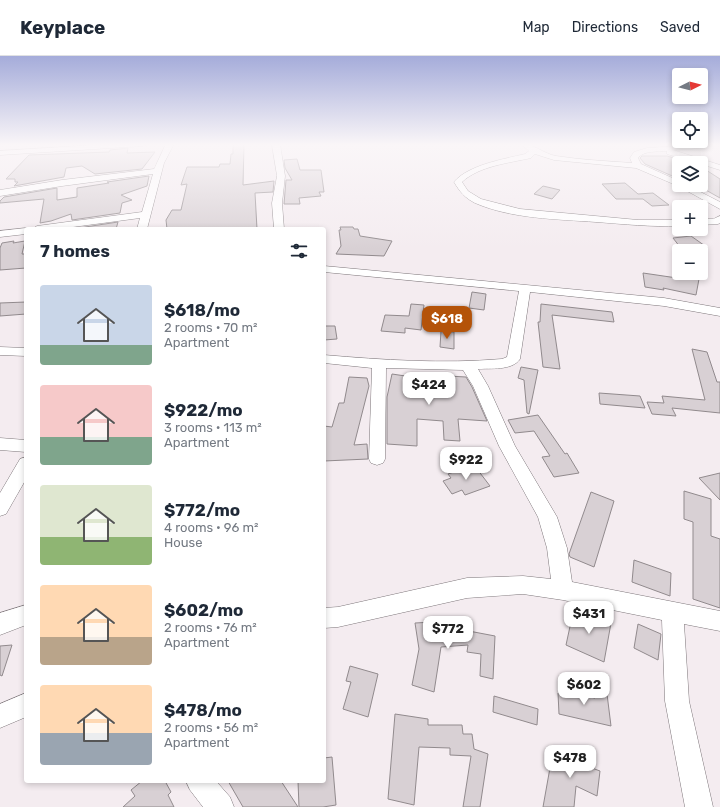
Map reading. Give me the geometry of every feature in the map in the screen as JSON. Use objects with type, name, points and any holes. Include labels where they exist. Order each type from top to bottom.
[{"type":"street","points":[[0,193],[97,179]]},
{"type":"street","points":[[143,227],[156,179]]},
{"type":"street","points":[[279,227],[277,203],[280,179]]},
{"type":"street","points":[[460,179],[458,182],[459,187],[464,192],[477,200],[507,209],[540,215],[645,223],[672,223]]},
{"type":"street","points":[[695,192],[720,206]]},
{"type":"street","points":[[52,227],[147,214]]},
{"type":"street","points":[[708,222],[715,222],[720,219]]},
{"type":"street","points":[[0,234],[24,230]]},
{"type":"street","points":[[326,269],[664,302],[720,312]]},
{"type":"street","points":[[326,359],[379,364],[467,366],[504,364],[513,359],[525,289]]},
{"type":"street","points":[[0,351],[24,352]]},
{"type":"street","points":[[377,459],[379,364]]},
{"type":"street","points":[[467,366],[474,373],[514,459],[544,509],[559,553],[563,590]]},
{"type":"street","points":[[0,444],[24,446]]},
{"type":"street","points":[[0,509],[24,467]]},
{"type":"street","points":[[326,618],[338,617],[467,588],[523,585],[563,590],[673,613],[720,621]]},
{"type":"street","points":[[673,613],[677,701],[699,807]]},
{"type":"street","points":[[0,624],[24,616]]},
{"type":"street","points":[[0,716],[24,706]]},
{"type":"street","points":[[201,783],[220,807]]},
{"type":"building","points":[[15,179],[53,179],[14,186],[18,182],[15,182]]},
{"type":"building","points":[[128,179],[148,179],[147,186],[121,195],[132,200],[122,203],[120,213],[72,220],[71,214],[40,223],[44,199],[0,203],[4,197],[57,188],[57,200],[77,197],[77,188],[109,183],[107,182]]},
{"type":"building","points":[[183,179],[243,179],[243,185],[274,181],[273,192],[255,193],[257,227],[167,227],[166,220],[172,210],[181,210],[187,184],[181,185]]},
{"type":"building","points":[[322,179],[324,192],[319,192],[321,196],[299,198],[300,204],[284,204],[286,180]]},
{"type":"building","points":[[708,179],[720,179],[720,198],[708,191]]},
{"type":"building","points":[[625,183],[638,194],[653,193],[669,205],[652,206],[643,199],[616,199],[602,184]]},
{"type":"building","points":[[543,186],[560,190],[552,199],[534,194]]},
{"type":"building","points":[[118,222],[117,227],[85,227]]},
{"type":"building","points":[[340,227],[353,227],[354,229],[358,229],[360,236],[392,241],[384,256],[336,254],[341,246]]},
{"type":"building","points":[[691,236],[702,244],[678,244],[673,238]]},
{"type":"building","points":[[24,241],[22,254],[24,254],[24,268],[0,270],[0,248],[2,243]]},
{"type":"building","points":[[643,273],[672,277],[672,280],[699,280],[696,295],[663,288],[664,290],[645,287]]},
{"type":"building","points":[[472,292],[486,294],[484,310],[469,308]]},
{"type":"building","points":[[24,302],[24,314],[0,316],[0,303]]},
{"type":"building","points":[[411,304],[424,305],[421,330],[405,328],[405,333],[381,331],[385,315],[409,316]]},
{"type":"building","points":[[541,304],[612,312],[614,322],[552,315],[560,369],[543,367],[538,322],[540,322]]},
{"type":"building","points":[[326,326],[335,326],[337,339],[326,340]]},
{"type":"building","points":[[441,331],[454,332],[454,349],[440,347]]},
{"type":"building","points":[[692,349],[707,352],[717,382],[720,382],[720,413],[672,408],[676,416],[652,414],[647,402],[664,403],[662,396],[705,400]]},
{"type":"building","points":[[521,367],[538,370],[529,414],[527,413],[524,380],[518,378]]},
{"type":"building","points":[[392,374],[412,377],[412,374],[466,377],[487,421],[458,419],[460,441],[444,440],[443,421],[417,419],[417,446],[387,444],[387,397]]},
{"type":"building","points":[[349,377],[367,378],[369,386],[354,445],[367,444],[368,459],[326,461],[326,426],[332,427],[339,403],[344,403]]},
{"type":"building","points":[[599,393],[640,396],[645,408],[600,404]]},
{"type":"building","points":[[538,415],[565,454],[567,453],[579,473],[554,477],[542,457],[550,456],[534,431],[515,433],[508,420]]},
{"type":"building","points":[[474,465],[490,486],[465,495],[462,490],[452,494],[443,481],[451,478],[448,474]]},
{"type":"building","points":[[720,473],[720,500],[699,478]]},
{"type":"building","points":[[684,491],[711,499],[711,536],[720,539],[720,608],[693,599],[693,522],[684,519]]},
{"type":"building","points":[[591,492],[614,501],[594,567],[570,557],[569,554]]},
{"type":"building","points":[[634,560],[671,573],[670,596],[632,582]]},
{"type":"building","points":[[574,608],[611,623],[604,662],[566,645]]},
{"type":"building","points":[[452,621],[453,628],[495,636],[493,679],[480,676],[481,654],[467,652],[468,645],[441,647],[434,692],[412,685],[419,649],[415,623]]},
{"type":"building","points":[[638,624],[661,634],[658,660],[634,648]]},
{"type":"building","points":[[12,645],[2,676],[0,675],[0,646]]},
{"type":"building","points":[[350,666],[378,674],[368,717],[343,709],[351,682],[346,681]]},
{"type":"building","points":[[563,683],[574,685],[574,694],[595,698],[594,691],[607,694],[611,726],[559,714],[558,693],[564,695]]},
{"type":"building","points":[[494,696],[538,709],[537,725],[493,712]]},
{"type":"building","points":[[395,714],[428,719],[428,725],[462,725],[463,734],[472,734],[474,749],[488,754],[480,807],[463,807],[471,756],[450,755],[450,748],[419,747],[414,805],[388,799]]},
{"type":"building","points":[[572,749],[593,759],[592,768],[600,771],[597,796],[576,786],[574,807],[543,807],[553,751],[570,759]]},
{"type":"building","points":[[332,757],[336,805],[323,807],[299,807],[298,783],[326,783],[326,758]]},
{"type":"building","points":[[140,783],[166,783],[171,792],[168,795],[174,807],[123,807],[135,796],[131,790]]},
{"type":"building","points":[[229,783],[282,783],[298,807],[243,807]]}]
